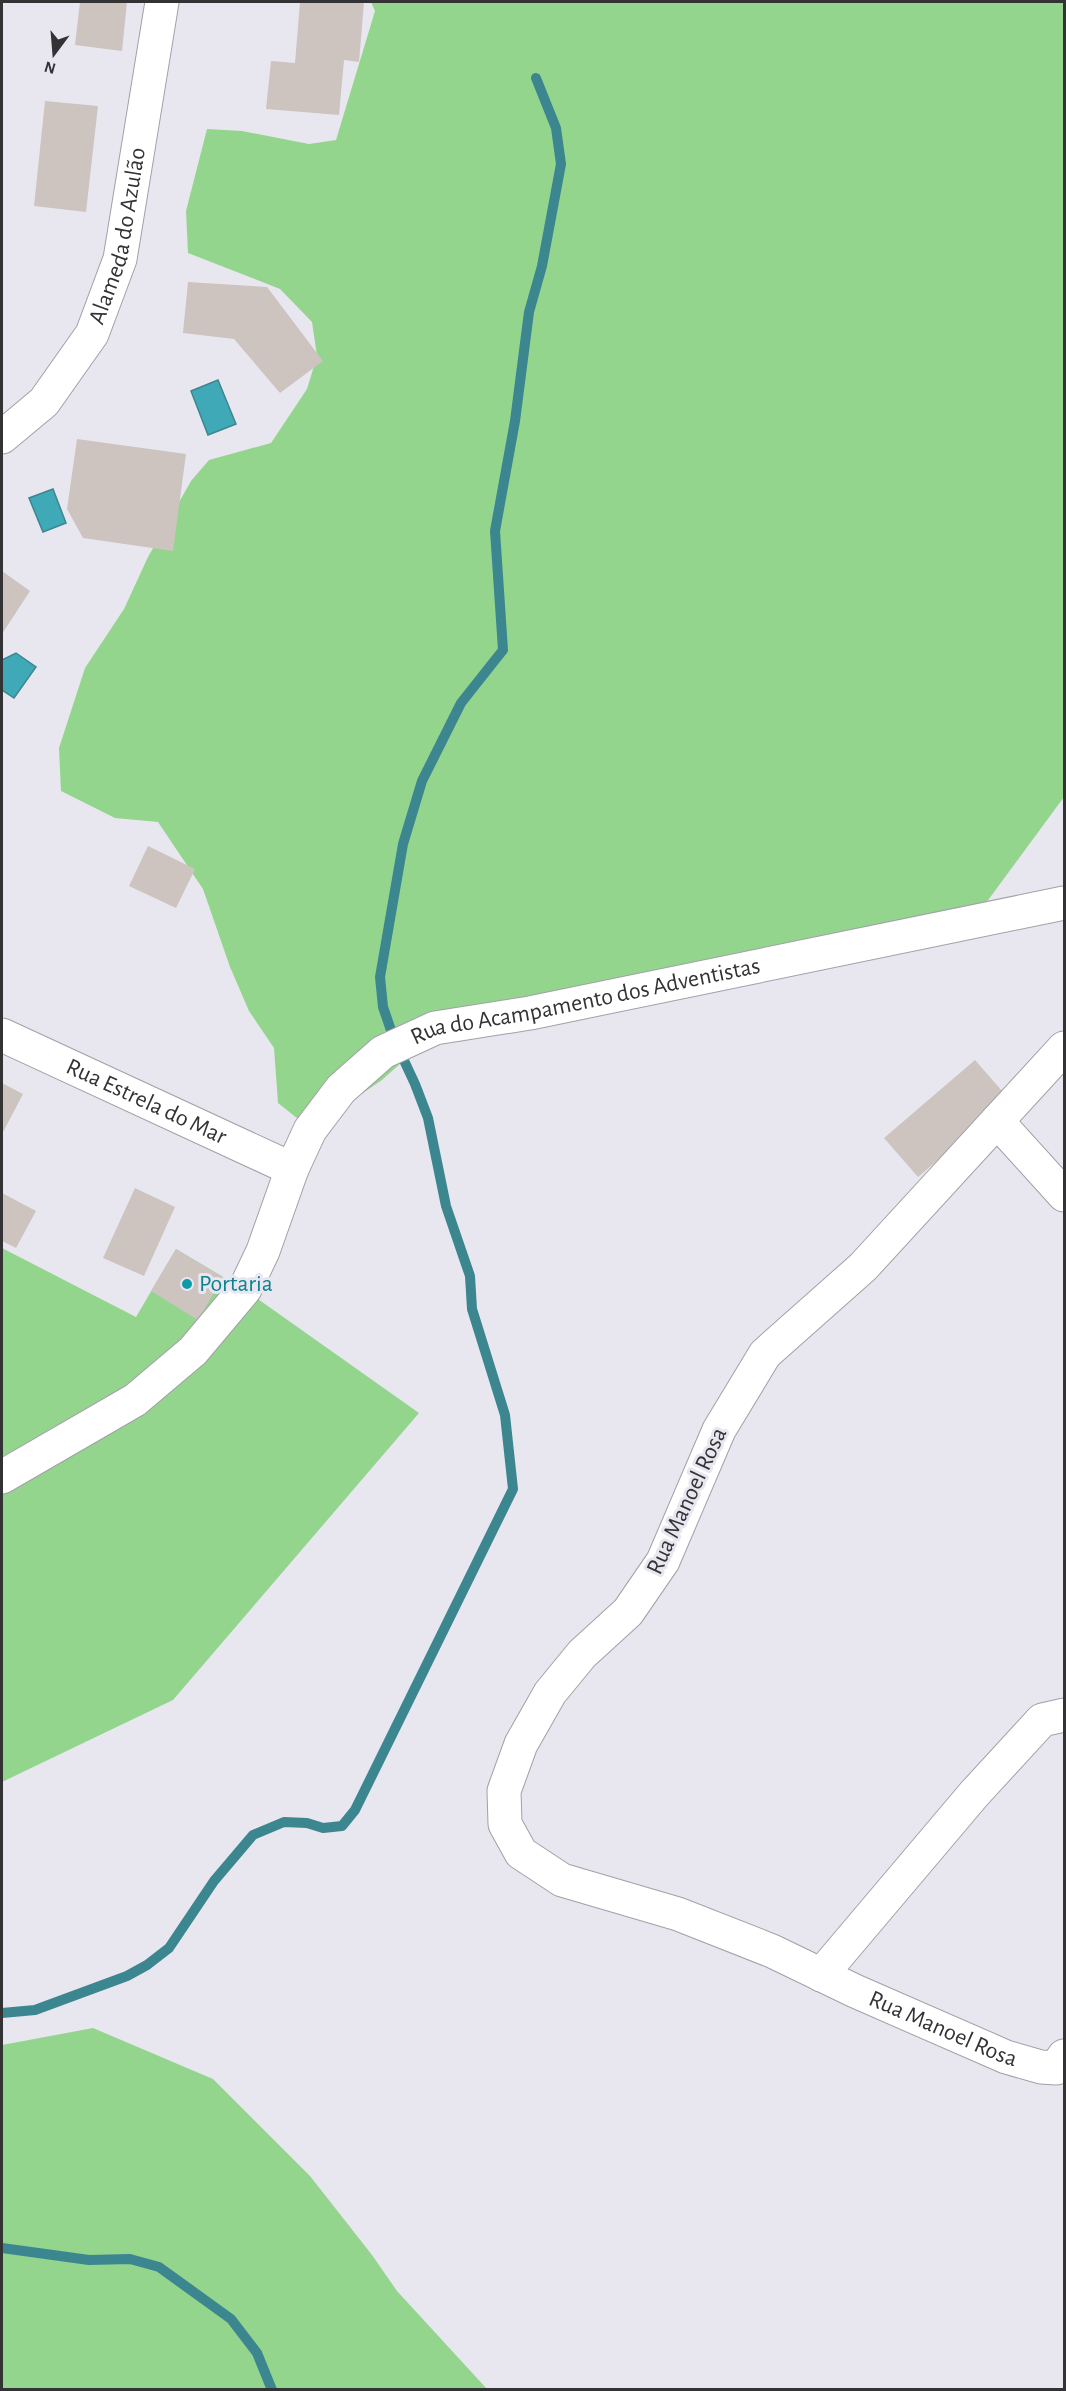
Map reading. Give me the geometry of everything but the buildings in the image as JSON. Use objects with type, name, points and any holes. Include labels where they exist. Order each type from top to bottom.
[{"type":"street","name":"Alameda do Azulão","points":[[2,437],[44,402],[92,334],[120,259],[162,2]]},
{"type":"street","name":"Rua do Acampamento dos Adventistas","points":[[2,1477],[135,1400],[193,1351],[245,1290],[263,1251],[292,1169],[310,1130],[341,1089],[383,1052],[435,1028],[530,1013],[1065,903]]},
{"type":"street","name":"Rua Estrela do Mar","points":[[2,1035],[292,1169]]},
{"type":"street","name":"Rua Manoel Rosa","points":[[1065,1048],[863,1267],[765,1354],[719,1430],[663,1561],[628,1612],[582,1654],[550,1693],[521,1744],[504,1791],[505,1824],[521,1853],[562,1880],[678,1914],[772,1951],[1006,2057],[1041,2067],[1056,2068],[1065,2056]]},
{"type":"street","points":[[997,1121],[1065,1195]]},
{"type":"street","points":[[821,1975],[974,1794],[1042,1720],[1065,1715]]},
{"type":"green space","points":[[371,2],[1064,2],[1064,797],[972,922],[451,1018],[382,1080],[334,1113],[307,1126],[278,1103],[274,1048],[249,1011],[230,967],[203,889],[158,822],[115,818],[61,791],[59,748],[85,668],[124,609],[148,557],[191,481],[209,460],[271,443],[307,389],[317,356],[312,322],[280,289],[188,253],[186,211],[207,129],[242,131],[309,144],[336,140],[375,11]]},
{"type":"green space","points":[[2,1248],[136,1317],[176,1249],[245,1290],[419,1413],[173,1700],[2,1782]]},
{"type":"green space","points":[[93,2028],[213,2079],[310,2176],[397,2291],[487,2389],[2,2389],[2,2045]]},
{"type":"water","points":[[218,380],[236,424],[208,435],[191,391]]},
{"type":"water","points":[[53,489],[66,523],[43,532],[29,498]]},
{"type":"water","points":[[16,653],[36,667],[14,698],[2,690],[2,660]]},
{"type":"waterway","points":[[2,2013],[35,2010],[127,1976],[147,1965],[169,1948],[214,1881],[253,1835],[284,1822],[307,1823],[323,1828],[342,1826],[355,1810],[513,1489],[505,1415],[472,1309],[470,1276],[446,1206],[428,1118],[394,1039],[383,1007],[380,977],[403,844],[422,781],[461,703],[503,650],[495,531],[515,421],[529,312],[542,266],[561,164],[556,128],[536,78]]},
{"type":"waterway","points":[[2,2248],[89,2260],[130,2259],[159,2267],[231,2319],[257,2353],[272,2390]]},
{"type":"place","name":"Portaria","points":[[187,1284]]}]
